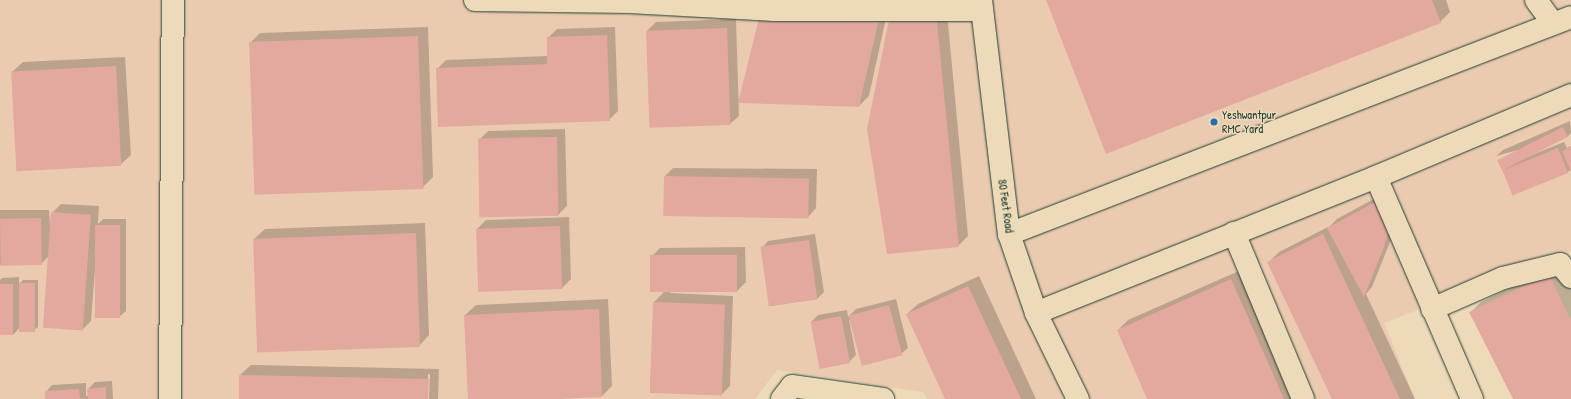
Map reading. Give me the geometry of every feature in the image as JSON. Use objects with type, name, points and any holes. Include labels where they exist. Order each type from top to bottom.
[{"type":"street","points":[[170,399],[173,0]]},
{"type":"street","points":[[475,0],[629,2],[775,10],[982,5]]},
{"type":"street","points":[[1536,0],[1562,20]]},
{"type":"street","name":"80 Feet Road","points":[[982,5],[1009,234],[1036,313],[1078,399]]},
{"type":"street","points":[[1009,234],[1562,20]]},
{"type":"street","points":[[1036,313],[1376,177],[1571,95]]},
{"type":"street","points":[[1376,177],[1472,399]]},
{"type":"street","points":[[1234,234],[1303,399]]},
{"type":"street","points":[[1432,309],[1503,278],[1560,264],[1571,277]]},
{"type":"street","points":[[782,399],[792,386],[883,399]]},
{"type":"shaded area","points":[[0,0],[1571,0],[1571,251],[1384,323],[1415,399],[927,399],[923,392],[777,370],[755,399],[0,399]]},
{"type":"building","points":[[1046,0],[1432,0],[1441,23],[1106,154]]},
{"type":"building","points":[[761,10],[880,14],[859,107],[738,103]]},
{"type":"building","points":[[936,12],[959,247],[887,254],[867,129],[889,20]]},
{"type":"building","points":[[727,28],[730,125],[649,128],[646,31]]},
{"type":"building","points":[[607,35],[610,121],[438,127],[436,68],[547,64],[547,37]]},
{"type":"building","points":[[418,36],[423,189],[254,195],[249,42]]},
{"type":"building","points":[[116,66],[121,166],[16,171],[11,71]]},
{"type":"building","points":[[1563,127],[1568,137],[1502,170],[1497,161]]},
{"type":"building","points":[[557,137],[558,216],[479,217],[478,138]]},
{"type":"building","points":[[1571,147],[1571,172],[1562,151]]},
{"type":"building","points":[[1558,148],[1568,173],[1512,196],[1502,170]]},
{"type":"building","points":[[664,176],[809,179],[808,219],[663,216]]},
{"type":"building","points":[[1381,199],[1392,218],[1384,247],[1364,297],[1327,228]]},
{"type":"building","points":[[51,212],[91,215],[83,331],[43,328]]},
{"type":"building","points":[[41,218],[42,265],[1,266],[0,219]]},
{"type":"building","points":[[95,225],[120,225],[120,318],[95,318]]},
{"type":"building","points":[[560,226],[562,289],[478,292],[476,229]]},
{"type":"building","points":[[416,233],[420,347],[257,353],[253,239]]},
{"type":"building","points":[[1323,234],[1400,399],[1332,399],[1267,262]]},
{"type":"building","points":[[809,240],[817,299],[769,306],[760,247]]},
{"type":"building","points":[[650,255],[737,255],[737,292],[650,292]]},
{"type":"building","points":[[1549,274],[1571,321],[1571,399],[1513,399],[1469,312]]},
{"type":"building","points":[[1231,279],[1284,399],[1147,399],[1117,330]]},
{"type":"building","points":[[19,283],[35,283],[35,332],[19,332]]},
{"type":"building","points":[[0,284],[13,284],[13,335],[0,335]]},
{"type":"building","points":[[968,286],[1021,399],[945,399],[906,314]]},
{"type":"building","points":[[653,302],[725,305],[722,395],[650,393]]},
{"type":"building","points":[[889,305],[902,355],[862,366],[848,316]]},
{"type":"building","points":[[599,309],[602,397],[557,399],[468,399],[464,315]]},
{"type":"building","points":[[841,316],[850,363],[820,369],[811,322]]},
{"type":"building","points":[[239,375],[429,379],[428,399],[239,399]]},
{"type":"building","points":[[106,387],[106,399],[88,399],[87,389]]},
{"type":"building","points":[[79,389],[80,399],[45,399],[45,391]]},
{"type":"place","name":"Yeshwantpur RMC Yard","points":[[1214,122]]}]
